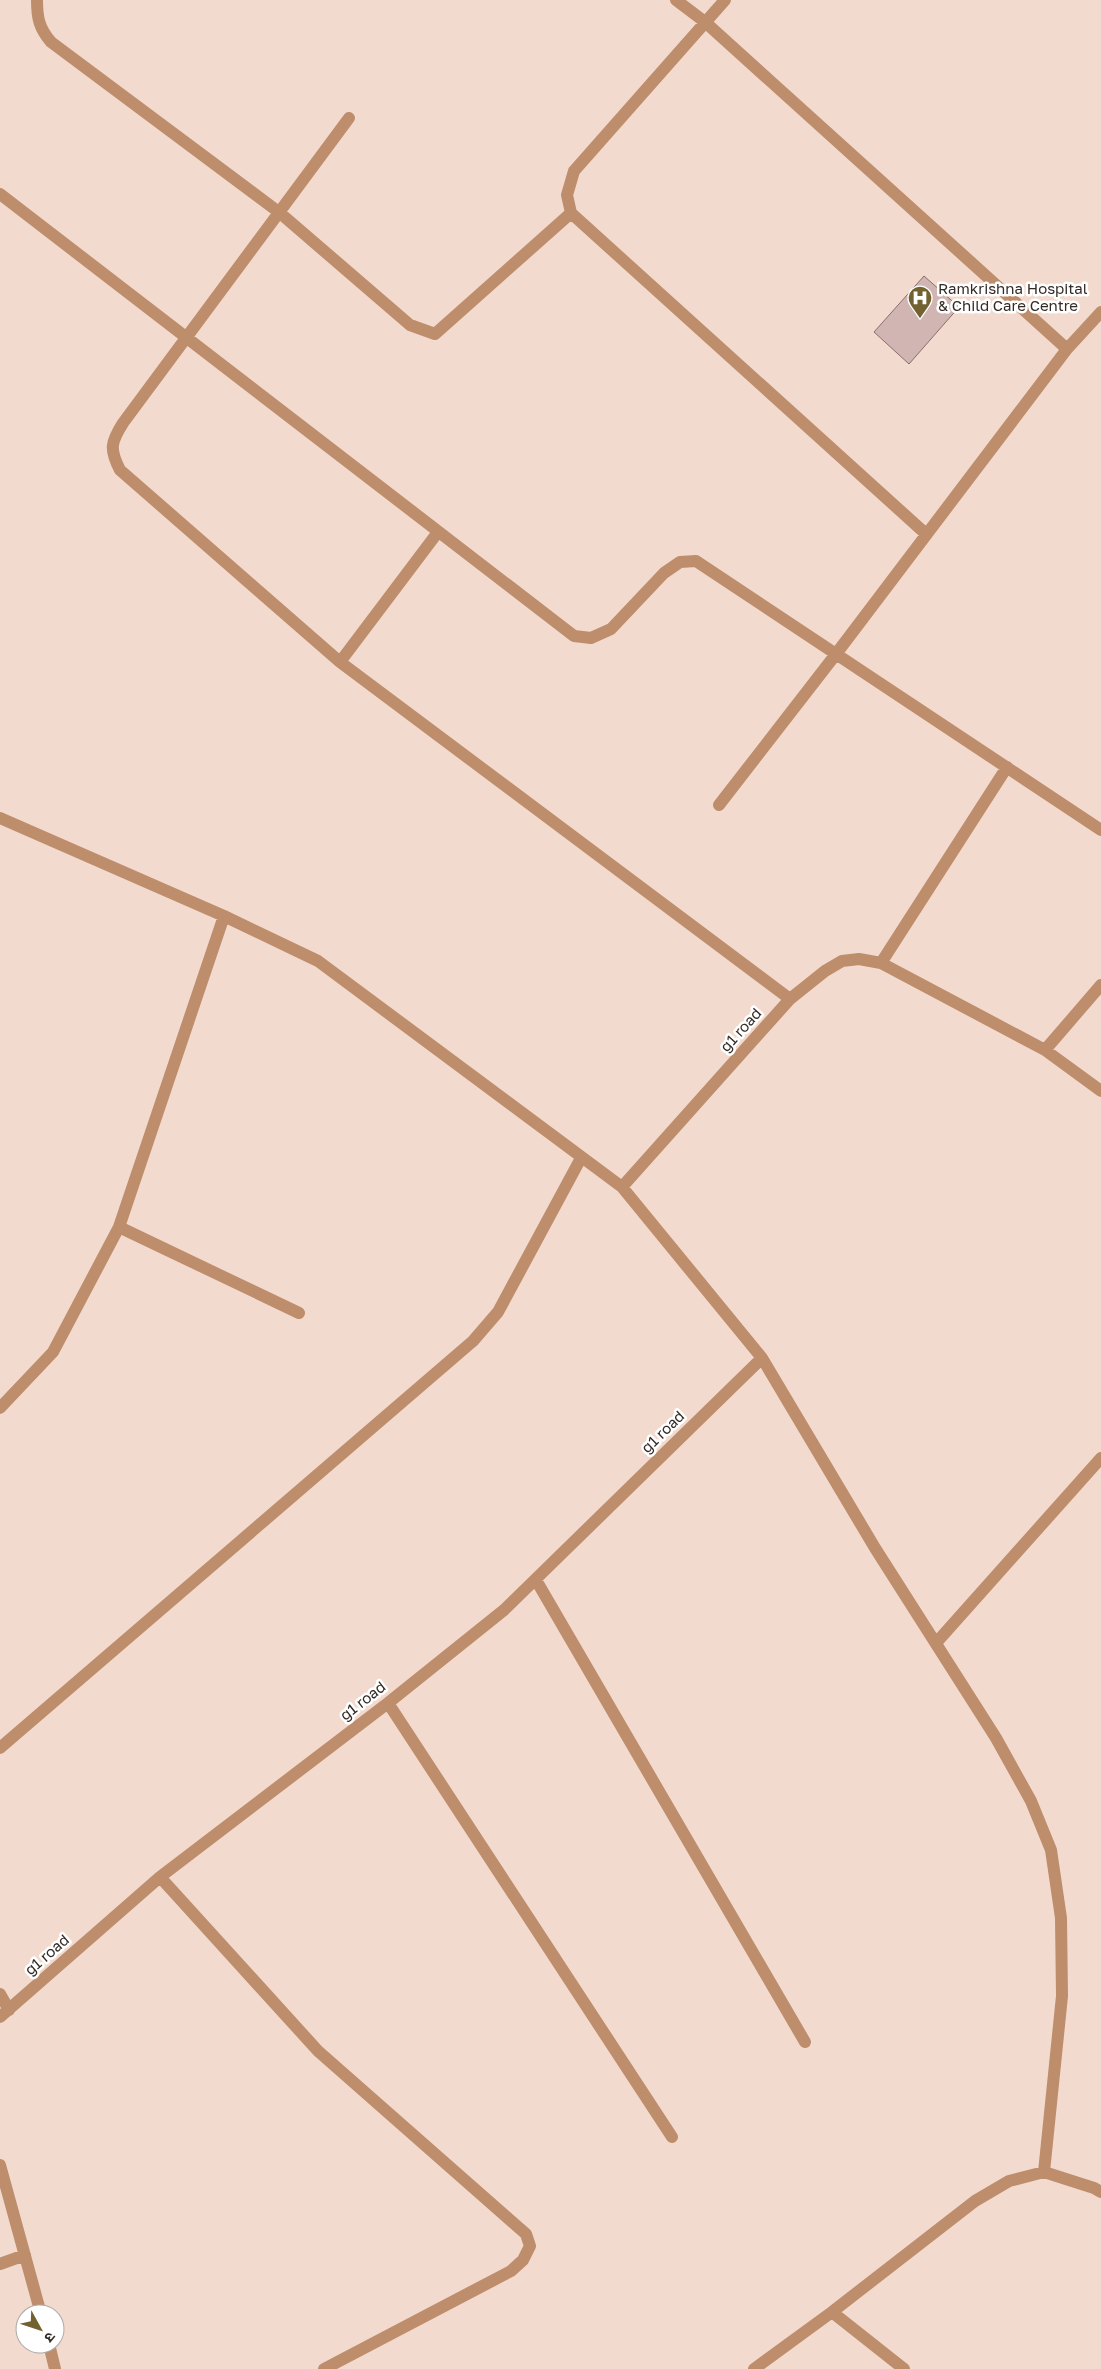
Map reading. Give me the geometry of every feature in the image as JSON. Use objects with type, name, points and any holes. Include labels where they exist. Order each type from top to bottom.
[{"type":"street","points":[[37,0],[36,18],[41,31],[51,42],[280,213],[410,325],[435,334],[571,213]]},
{"type":"street","points":[[676,0],[706,22],[1067,349]]},
{"type":"street","points":[[725,0],[574,171],[567,195],[571,213],[926,534]]},
{"type":"street","points":[[349,118],[185,338],[112,441],[114,458],[120,470],[340,662],[790,999]]},
{"type":"street","points":[[0,194],[574,636],[591,638],[611,629],[664,573],[680,562],[696,561],[1101,830]]},
{"type":"street","points":[[718,805],[836,654],[1067,349],[1101,312]]},
{"type":"street","points":[[340,662],[438,532]]},
{"type":"street","points":[[881,963],[1007,767]]},
{"type":"street","points":[[0,818],[224,916],[318,961],[622,1187],[762,1358],[875,1548],[996,1738],[1031,1801],[1051,1850],[1062,1918],[1062,1996],[1044,2172]]},
{"type":"street","points":[[0,1408],[53,1352],[119,1227],[224,916]]},
{"type":"street","name":"g1 road","points":[[622,1187],[790,999],[825,971],[842,961],[859,958],[881,963],[1045,1050],[1101,1091]]},
{"type":"street","points":[[1045,1050],[1101,985]]},
{"type":"street","points":[[0,1748],[473,1341],[498,1312],[581,1158]]},
{"type":"street","points":[[119,1227],[299,1313]]},
{"type":"street","name":"g1 road","points":[[5,2013],[160,1878],[388,1703],[504,1610],[762,1358]]},
{"type":"street","points":[[936,1643],[1101,1458]]},
{"type":"street","points":[[536,1580],[805,2042]]},
{"type":"street","points":[[388,1703],[672,2137]]},
{"type":"street","points":[[160,1878],[318,2051],[526,2234],[530,2246],[523,2260],[511,2272],[324,2369]]},
{"type":"street","points":[[0,1994],[5,2013]]},
{"type":"street","points":[[0,2165],[38,2304]]},
{"type":"street","points":[[754,2369],[832,2312],[975,2201],[1009,2181],[1044,2172],[1101,2192]]},
{"type":"street","points":[[0,2264],[25,2255]]},
{"type":"street","points":[[832,2312],[904,2369]]},
{"type":"street","points":[[51,2354],[55,2369]]},
{"type":"building","points":[[924,276],[959,307],[909,364],[874,332]]},
{"type":"place","name":"Ramkrishna Hospital & Child Care Centre","points":[[920,319]]}]
